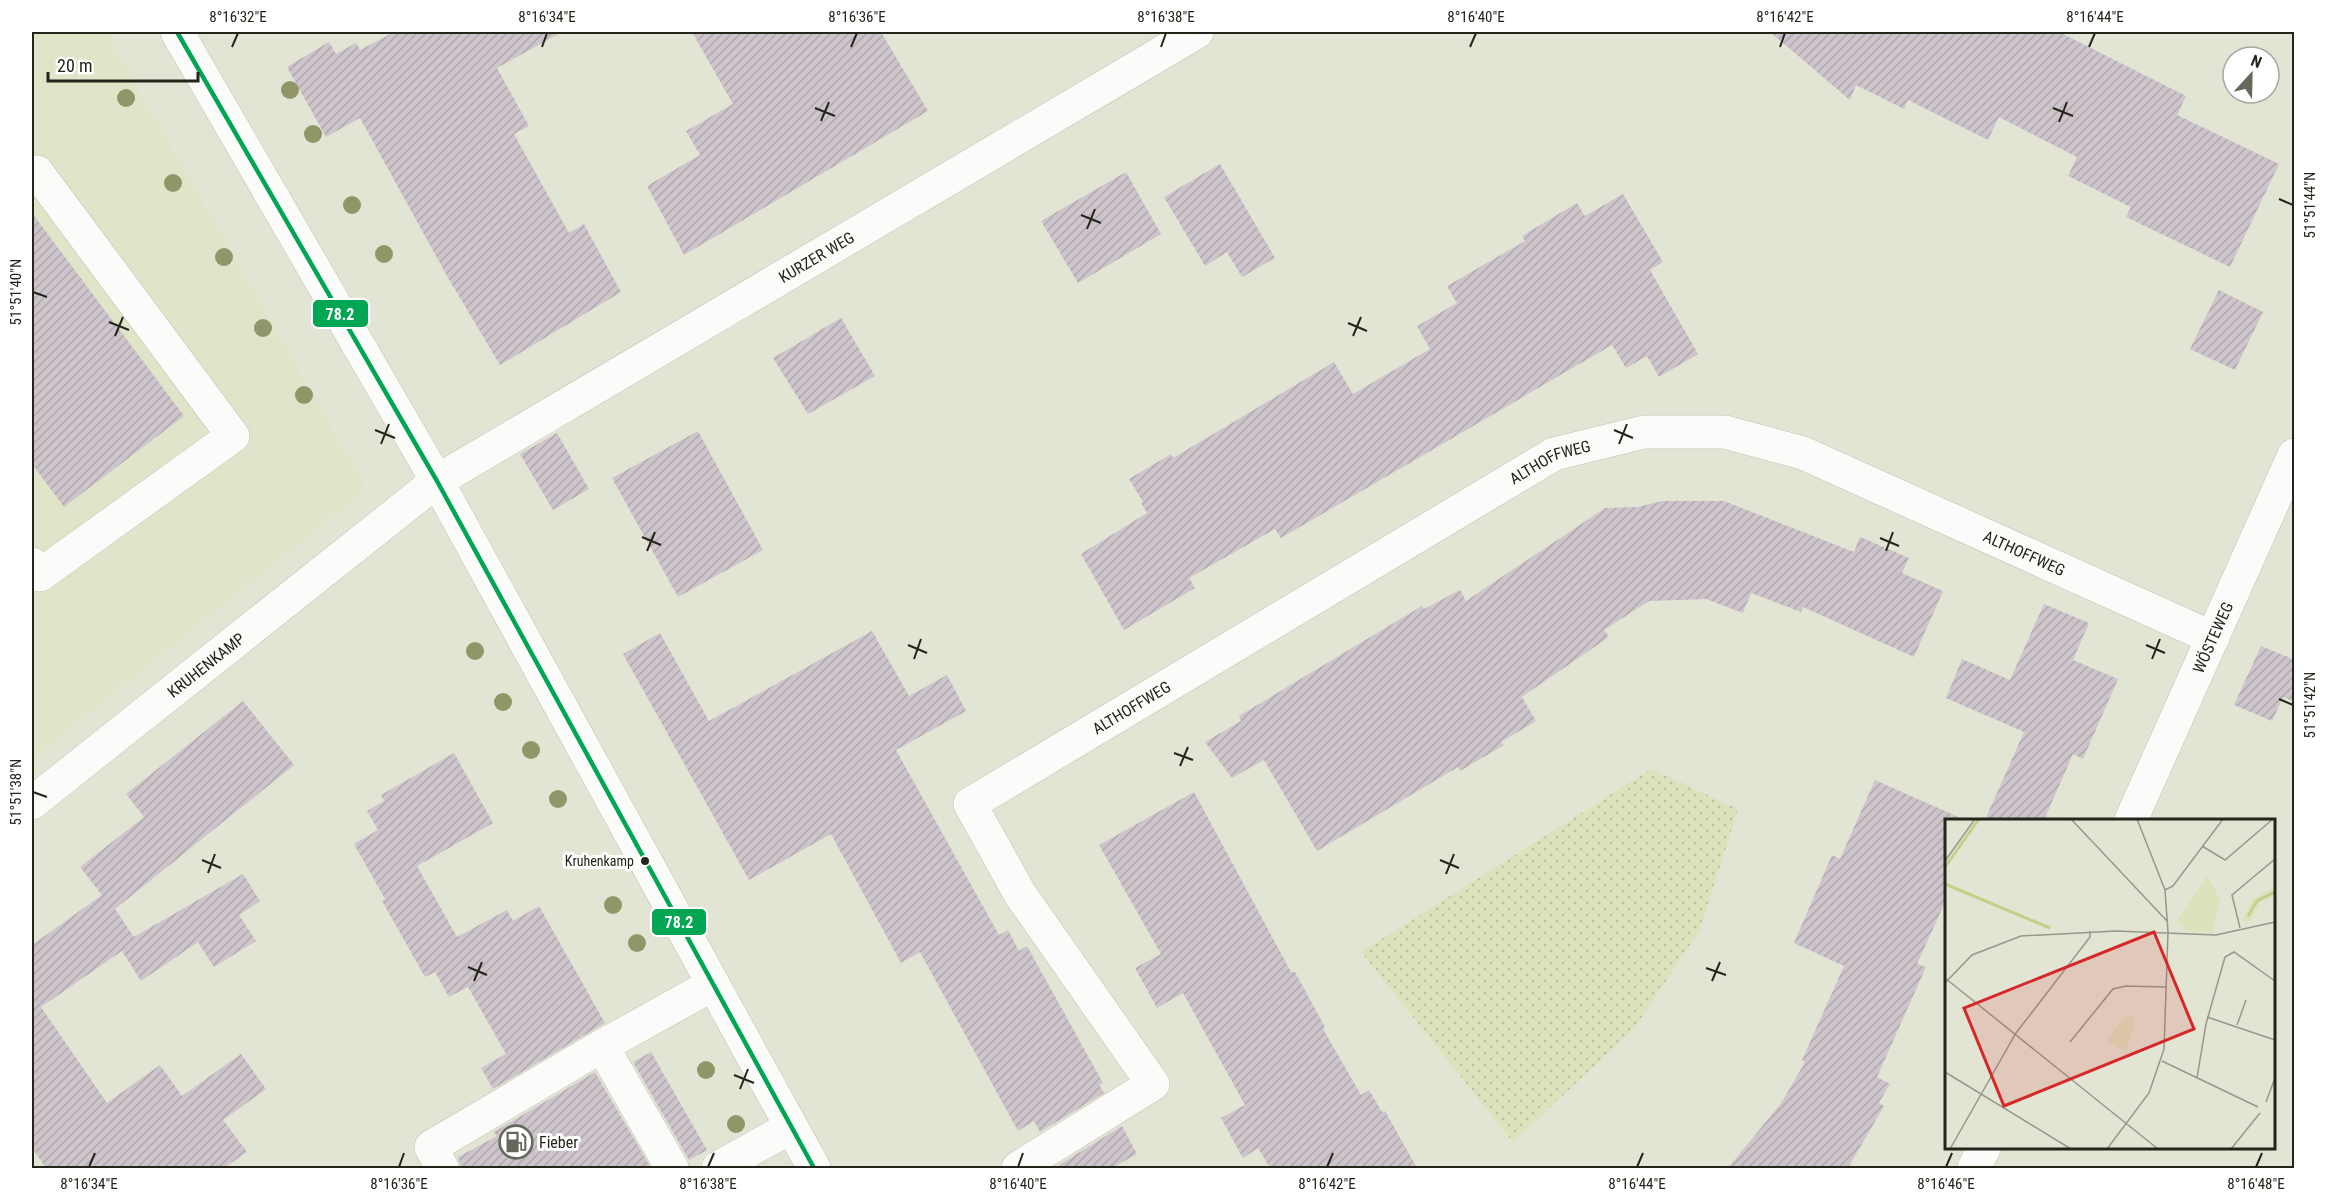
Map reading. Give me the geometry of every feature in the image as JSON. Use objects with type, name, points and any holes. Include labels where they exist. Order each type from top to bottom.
[{"type":"street","points":[[177,32],[437,481],[814,1168]]},
{"type":"street","name":"KURZER WEG","points":[[437,481],[1197,32]]},
{"type":"street","points":[[32,176],[37,172],[233,436],[40,576],[32,564]]},
{"type":"street","name":"ALTHOFFWEG","points":[[1018,1168],[1154,1084],[1020,894],[970,804],[1554,454],[1644,432],[1725,432],[1803,453],[2213,638]]},
{"type":"street","name":"WÖSTEWEG","points":[[2131,819],[2295,455]]},
{"type":"street","name":"KRUHENKAMP","points":[[32,803],[437,481]]},
{"type":"street","points":[[442,1168],[431,1147],[602,1046],[712,985]]},
{"type":"street","points":[[602,1046],[672,1168]]},
{"type":"street","points":[[718,1168],[792,1127]]},
{"type":"street","points":[[1974,1168],[1984,1149]]},
{"type":"shaded area","points":[[32,32],[106,32],[367,489],[32,759]]},
{"type":"shaded area","points":[[1651,769],[1738,809],[1700,930],[1634,1029],[1513,1142],[1361,952]]},
{"type":"building","points":[[394,32],[562,32],[497,68],[529,126],[514,134],[569,233],[584,224],[621,292],[500,365],[447,276],[360,118],[326,137],[287,67],[329,42],[336,54],[356,43],[360,50]]},
{"type":"building","points":[[692,32],[881,32],[928,111],[684,255],[647,186],[700,155],[686,131],[733,104]]},
{"type":"building","points":[[1770,32],[2059,32],[2186,96],[2177,115],[2279,164],[2230,267],[2126,217],[2131,207],[2068,176],[2077,157],[1999,117],[1988,140],[1908,100],[1904,109],[1856,85],[1850,100]]},
{"type":"building","points":[[1220,164],[1275,258],[1242,277],[1227,252],[1205,266],[1164,197]]},
{"type":"building","points":[[1126,172],[1161,234],[1078,283],[1041,221]]},
{"type":"building","points":[[1623,194],[1663,262],[1650,270],[1698,354],[1659,377],[1647,356],[1626,368],[1612,345],[1281,538],[1275,529],[1189,578],[1195,588],[1124,630],[1081,554],[1147,513],[1129,479],[1171,454],[1173,458],[1334,362],[1353,394],[1430,349],[1417,326],[1457,303],[1447,286],[1525,241],[1522,236],[1577,203],[1585,216]]},
{"type":"building","points":[[32,213],[184,416],[64,507],[32,464]]},
{"type":"building","points":[[2219,290],[2263,312],[2235,370],[2190,349]]},
{"type":"building","points":[[841,318],[875,376],[808,414],[773,358]]},
{"type":"building","points":[[698,431],[763,550],[678,597],[612,478]]},
{"type":"building","points":[[557,433],[589,489],[553,510],[520,454]]},
{"type":"building","points":[[1662,501],[1724,501],[1854,552],[1860,537],[1909,558],[1902,573],[1943,591],[1914,657],[1803,607],[1801,612],[1751,593],[1743,613],[1706,599],[1649,601],[1604,630],[1609,637],[1522,697],[1536,721],[1501,742],[1504,745],[1460,771],[1458,767],[1317,851],[1264,760],[1232,778],[1205,742],[1241,721],[1239,716],[1422,606],[1424,609],[1460,590],[1466,601],[1605,508],[1638,507]]},
{"type":"building","points":[[2044,604],[2089,623],[2073,660],[2118,679],[2083,759],[2073,754],[2044,819],[1985,819],[2024,732],[1946,698],[1962,659],[2010,680]]},
{"type":"building","points":[[872,631],[909,696],[947,675],[966,711],[896,750],[999,935],[1008,930],[1019,951],[1027,946],[1103,1083],[1099,1085],[1104,1093],[1040,1132],[1034,1121],[1018,1131],[920,952],[901,963],[831,834],[749,880],[623,654],[660,633],[709,721]]},
{"type":"building","points":[[2261,646],[2295,660],[2295,702],[2283,697],[2272,721],[2234,705]]},
{"type":"building","points":[[243,701],[294,765],[115,909],[134,937],[243,874],[260,901],[239,915],[256,941],[214,967],[198,942],[141,981],[122,951],[41,1007],[107,1103],[160,1065],[182,1096],[241,1054],[266,1089],[223,1120],[247,1152],[224,1168],[46,1168],[32,1148],[32,945],[102,895],[80,867],[144,817],[126,794]]},
{"type":"building","points":[[454,753],[493,823],[417,866],[457,937],[507,910],[513,921],[539,906],[605,1023],[493,1089],[481,1068],[506,1054],[468,987],[449,997],[435,972],[425,977],[382,901],[385,899],[354,844],[378,830],[367,811],[384,801],[381,795]]},
{"type":"building","points":[[1875,780],[1963,819],[1945,819],[1945,902],[1917,964],[1926,967],[1877,1077],[1890,1084],[1879,1103],[1884,1106],[1848,1168],[1728,1168],[1782,1102],[1805,1062],[1802,1060],[1844,966],[1794,943],[1832,855],[1840,859]]},
{"type":"building","points":[[1194,792],[1291,972],[1295,972],[1325,1027],[1323,1029],[1361,1095],[1369,1090],[1382,1112],[1385,1111],[1417,1168],[1270,1168],[1258,1148],[1243,1158],[1221,1118],[1245,1105],[1183,993],[1157,1008],[1135,968],[1161,954],[1099,845]]},
{"type":"building","points":[[651,1052],[707,1150],[689,1160],[633,1062]]},
{"type":"building","points":[[595,1072],[651,1168],[461,1168],[458,1157],[497,1136],[494,1132]]},
{"type":"building","points":[[1122,1126],[1137,1154],[1112,1168],[1061,1168],[1059,1165]]},
{"type":"transit line","name":"78.2","points":[[177,32],[437,481],[814,1168]]},
{"type":"place","name":"Kruhenkamp","points":[[645,861]]},
{"type":"place","name":"Fieber","points":[[516,1142]]}]
